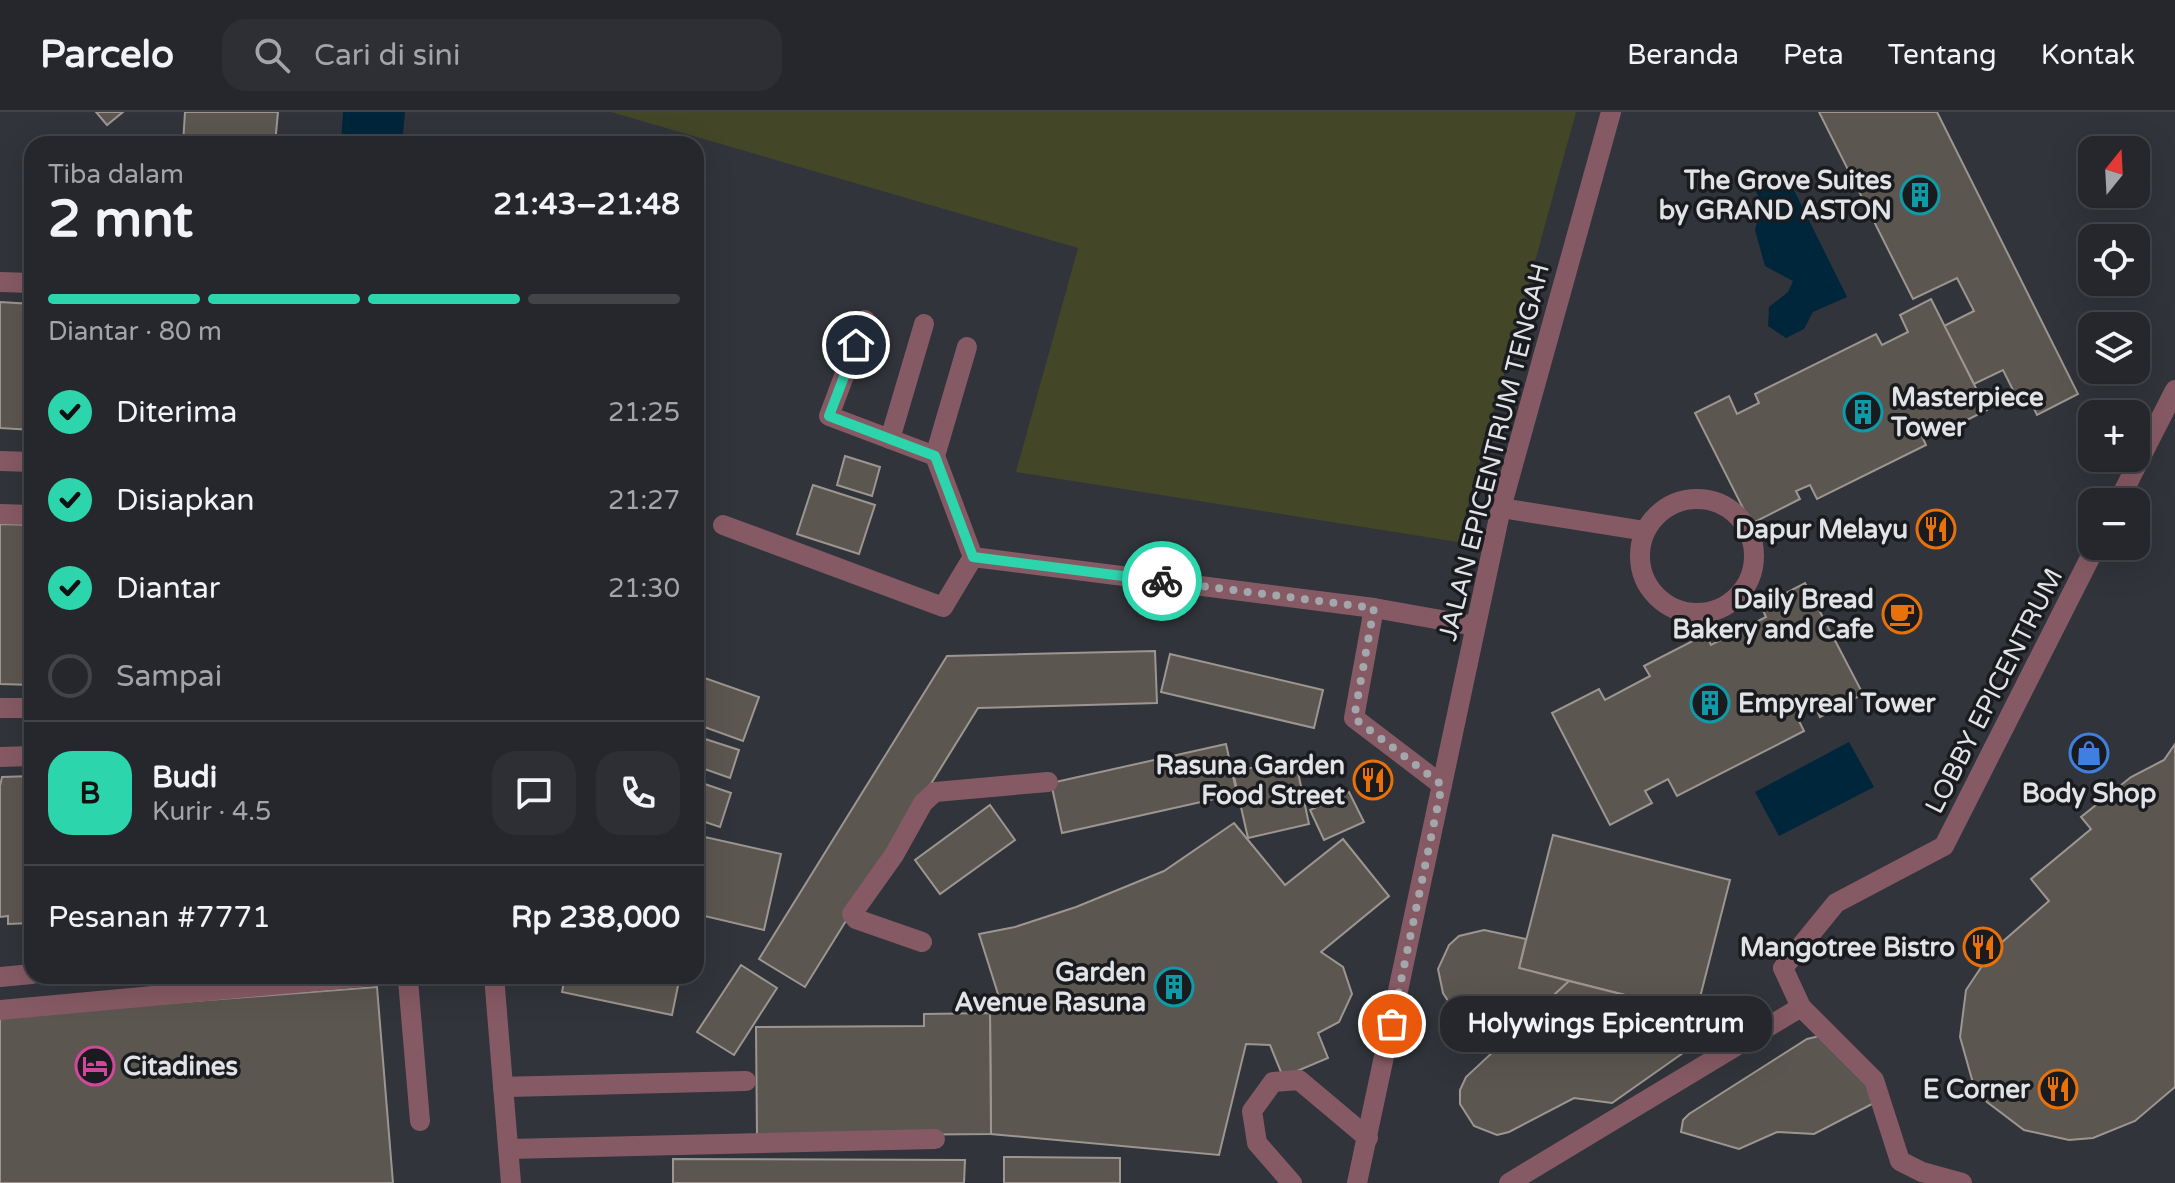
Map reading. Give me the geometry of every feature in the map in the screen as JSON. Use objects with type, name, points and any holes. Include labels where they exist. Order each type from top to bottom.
[{"type":"street","name":"JALAN EPICENTRUM TENGAH","points":[[1357,1183],[1501,508],[1611,112]]},
{"type":"street","points":[[0,282],[24,283]]},
{"type":"street","points":[[865,320],[829,416],[935,456]]},
{"type":"street","points":[[890,439],[924,324]]},
{"type":"street","points":[[967,347],[935,456],[973,557]]},
{"type":"street","points":[[2125,488],[2175,390]]},
{"type":"street","points":[[0,461],[24,462]]},
{"type":"street","points":[[1689,499],[1708,500],[1725,506],[1740,518],[1752,543],[1752,570],[1745,587],[1733,601],[1716,610],[1688,612],[1661,601],[1649,587],[1641,569],[1645,531],[1656,516],[1689,499]]},
{"type":"street","points":[[1501,508],[1645,531]]},
{"type":"street","points":[[0,514],[24,515]]},
{"type":"street","points":[[723,525],[943,607],[973,557]]},
{"type":"street","points":[[973,557],[1374,608],[1475,626]]},
{"type":"street","name":"LOBBY EPICENTRUM","points":[[1801,1007],[1783,968],[1836,903],[1944,846],[2089,560]]},
{"type":"street","points":[[1374,608],[1354,718],[1442,785]]},
{"type":"street","points":[[0,708],[24,708]]},
{"type":"street","points":[[0,757],[24,756]]},
{"type":"street","points":[[922,942],[856,919],[852,914],[894,855],[923,803],[935,792],[1048,782]]},
{"type":"street","points":[[0,977],[24,975]]},
{"type":"street","points":[[0,1010],[283,984]]},
{"type":"street","points":[[408,984],[420,1121]]},
{"type":"street","points":[[495,984],[511,1183]]},
{"type":"street","points":[[1509,1183],[1801,1007],[1874,1080],[1900,1161],[1922,1172],[1962,1183]]},
{"type":"street","points":[[1292,1183],[1257,1143],[1252,1111],[1273,1082],[1299,1080],[1368,1138]]},
{"type":"street","points":[[503,1087],[746,1081]]},
{"type":"street","points":[[509,1149],[935,1139]]},
{"type":"green space","points":[[611,112],[1576,112],[1458,542],[1016,472],[1078,248],[704,139],[704,136],[693,136]]},
{"type":"water","points":[[343,112],[405,112],[403,136],[342,136]]},
{"type":"water","points":[[1784,170],[1847,297],[1813,312],[1804,329],[1786,338],[1768,326],[1769,307],[1788,292],[1793,281],[1765,266],[1755,230],[1762,203],[1752,185]]},
{"type":"water","points":[[1849,742],[1874,787],[1779,836],[1755,792]]},
{"type":"building","points":[[96,112],[123,112],[107,125]]},
{"type":"building","points":[[185,112],[278,112],[276,136],[184,136]]},
{"type":"building","name":"The Grove Suites by GRAND ASTON","points":[[1819,112],[1937,112],[2078,394],[2037,415],[2028,396],[2018,400],[2003,370],[1974,384],[1944,326],[1974,311],[1957,278],[1913,299]]},
{"type":"building","name":"Masterpiece Tower","points":[[1931,299],[1987,410],[1937,435],[1933,426],[1920,432],[1926,445],[1817,499],[1810,485],[1796,491],[1800,499],[1751,524],[1695,413],[1729,396],[1737,414],[1759,403],[1755,394],[1876,334],[1882,345],[1908,332],[1900,315]]},
{"type":"building","points":[[0,302],[24,304],[24,430],[0,428]]},
{"type":"building","points":[[845,456],[880,467],[872,496],[837,485]]},
{"type":"building","points":[[813,485],[875,505],[859,554],[797,534]]},
{"type":"building","points":[[0,524],[24,525],[24,685],[0,684]]},
{"type":"building","name":"Empyreal Tower","points":[[1805,583],[1863,694],[1820,717],[1815,706],[1796,715],[1804,731],[1677,796],[1668,779],[1645,791],[1652,803],[1610,825],[1552,713],[1599,689],[1605,700],[1650,676],[1644,666],[1706,634],[1711,645],[1766,617],[1761,606]]},
{"type":"building","points":[[1155,651],[1157,703],[978,708],[805,987],[759,959],[947,656]]},
{"type":"building","points":[[1170,654],[1323,690],[1314,728],[1161,692]]},
{"type":"building","points":[[704,678],[759,697],[743,741],[704,727]]},
{"type":"building","points":[[704,739],[739,750],[730,778],[704,769]]},
{"type":"building","points":[[1226,744],[1237,794],[1062,833],[1051,783]]},
{"type":"building","points":[[2175,744],[2175,1087],[2135,1121],[2093,1138],[2069,1140],[2024,1130],[1987,1102],[1973,1083],[1960,1037],[1966,990],[1992,951],[2049,901],[2031,879],[2091,829],[2081,817],[2131,777],[2164,760]]},
{"type":"building","points":[[1295,758],[1309,824],[1248,838],[1233,772]]},
{"type":"building","points":[[24,776],[24,923],[8,924],[8,916],[0,917],[2,777]]},
{"type":"building","points":[[704,784],[731,793],[720,827],[704,822]]},
{"type":"building","points":[[1349,792],[1364,822],[1324,840],[1310,810]]},
{"type":"building","points":[[990,805],[1015,840],[940,894],[915,860]]},
{"type":"building","name":"Garden Avenue Rasuna","points":[[1234,823],[1285,885],[1343,839],[1389,896],[1321,952],[1343,967],[1352,994],[1339,1022],[1318,1033],[1328,1058],[1283,1077],[1270,1045],[1246,1044],[1219,1155],[991,1134],[990,1013],[1004,1013],[979,934],[1015,927],[1076,907],[1164,871]]},
{"type":"building","points":[[1553,835],[1730,880],[1696,1013],[1519,968]]},
{"type":"building","points":[[704,837],[781,854],[764,930],[704,916]]},
{"type":"building","points":[[1484,930],[1526,939],[1519,968],[1569,981],[1527,1020],[1516,1014],[1489,1021],[1471,1017],[1450,1004],[1443,993],[1438,969],[1449,945],[1459,936]]},
{"type":"building","points":[[741,965],[777,988],[734,1055],[697,1032]]},
{"type":"building","points":[[1569,981],[1696,1013],[1710,1034],[1612,1103],[1574,1098],[1509,1132],[1497,1135],[1474,1126],[1460,1104],[1460,1090],[1466,1077]]},
{"type":"building","points":[[564,984],[678,984],[672,1015],[562,992]]},
{"type":"building","points":[[377,987],[393,1183],[0,1183],[0,1016]]},
{"type":"building","points":[[990,1013],[991,1134],[757,1136],[756,1027],[924,1026],[924,1014]]},
{"type":"building","points":[[1819,1036],[1877,1093],[1874,1103],[1814,1134],[1777,1132],[1739,1149],[1681,1132],[1683,1120],[1689,1114],[1807,1039]]},
{"type":"building","points":[[1004,1157],[1120,1158],[1120,1183],[1004,1183]]},
{"type":"building","points":[[673,1159],[965,1160],[964,1183],[673,1183]]},
{"type":"way so far","points":[[1162,581],[1374,608],[1354,718],[1442,785],[1392,1024]]},
{"type":"place","name":"The Grove Suites by GRAND ASTON","points":[[1920,195]]},
{"type":"place","name":"Masterpiece Tower","points":[[1863,412]]},
{"type":"place","name":"Dapur Melayu","points":[[1936,529]]},
{"type":"place","name":"Daily Bread Bakery and Cafe","points":[[1902,614]]},
{"type":"place","name":"Empyreal Tower","points":[[1710,703]]},
{"type":"place","name":"Body Shop","points":[[2089,753]]},
{"type":"place","name":"Rasuna Garden Food Street","points":[[1373,780]]},
{"type":"place","name":"Mangotree Bistro","points":[[1983,947]]},
{"type":"place","name":"Garden Avenue Rasuna","points":[[1174,987]]},
{"type":"place","name":"Holywings Epicentrum","points":[[1392,1024]]},
{"type":"place","name":"Citadines","points":[[95,1066]]},
{"type":"place","name":"E Corner","points":[[2058,1089]]},
{"type":"route","points":[[856,345],[829,416],[935,456],[973,557],[1162,581]]}]
